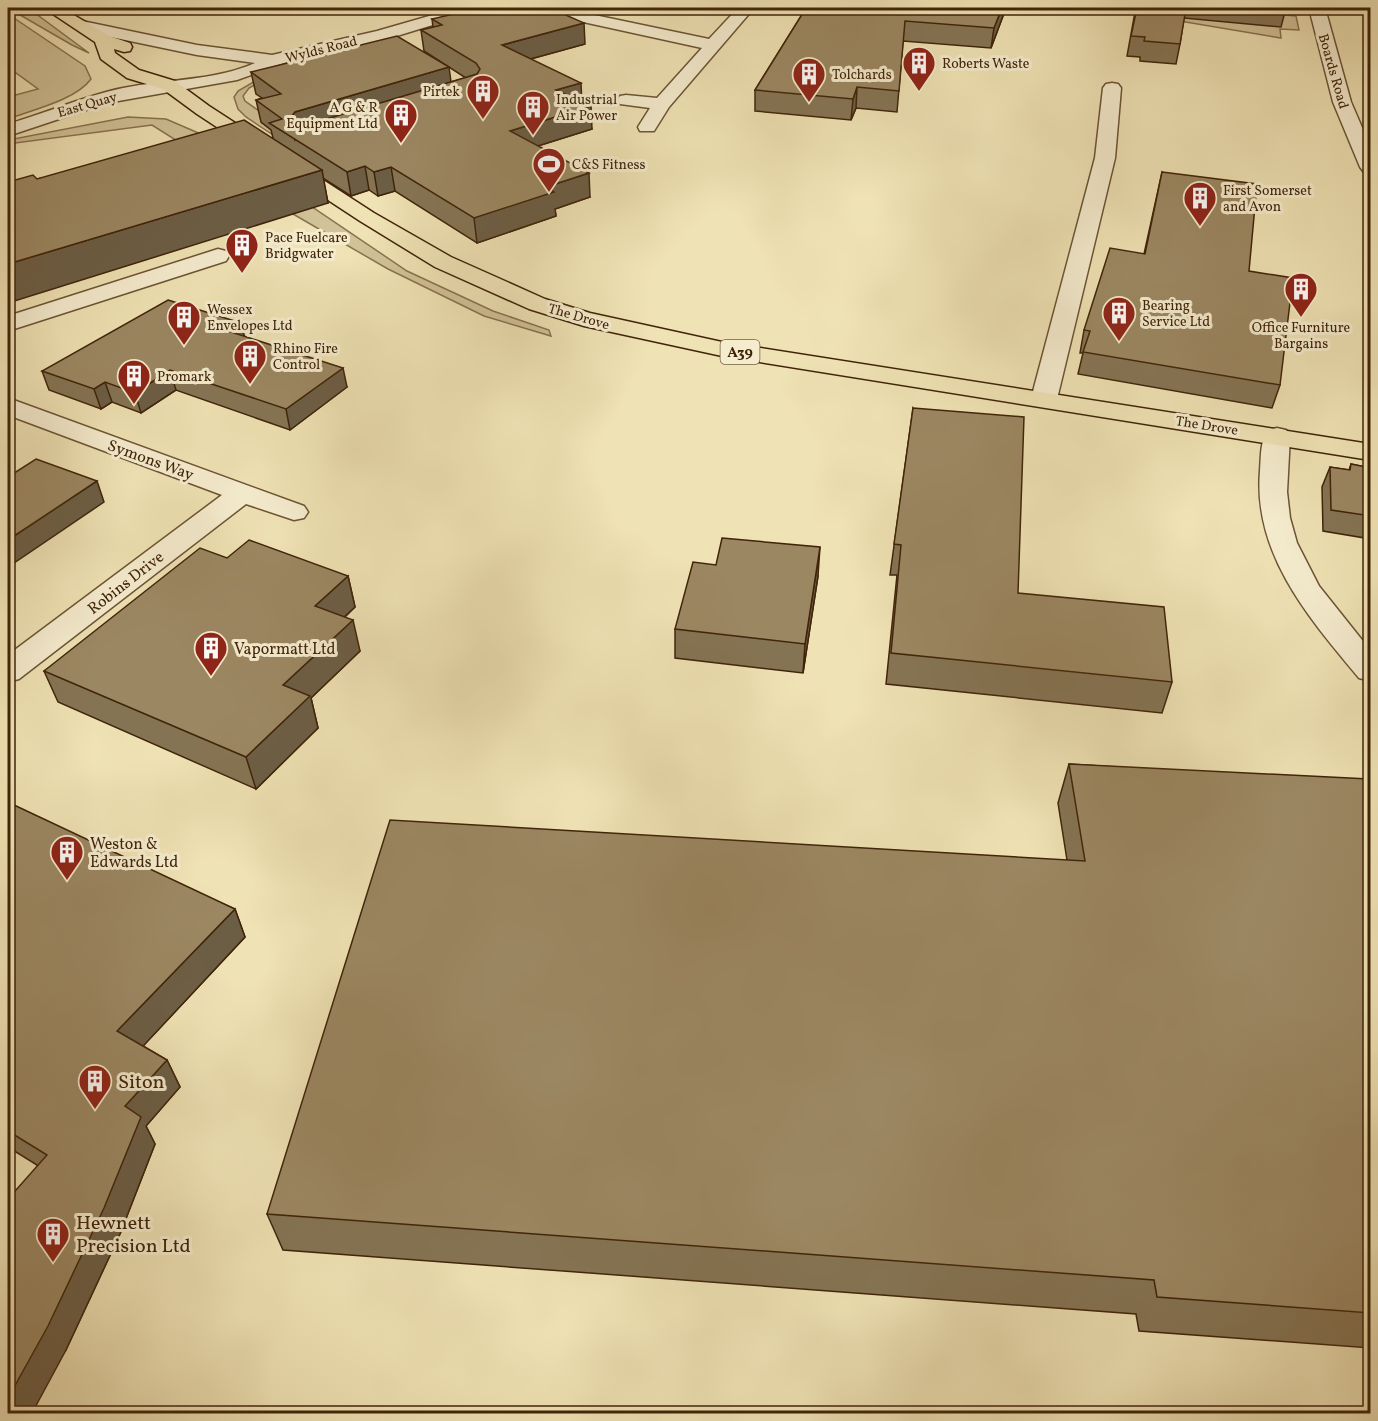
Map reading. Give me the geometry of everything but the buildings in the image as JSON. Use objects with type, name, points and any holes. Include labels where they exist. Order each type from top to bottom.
[{"type":"main road","points":[[52,8],[103,40],[107,55],[133,74],[169,85]]},
{"type":"main road","name":"The Drove","points":[[169,85],[203,111],[406,241],[472,276],[537,304],[617,327],[682,342],[1371,452]]},
{"type":"street","name":"Wylds Road","points":[[169,85],[218,80],[264,67],[278,59],[381,34],[472,8]]},
{"type":"street","points":[[542,8],[712,45]]},
{"type":"street","points":[[647,127],[662,104],[746,8]]},
{"type":"street","name":"Boards Road","points":[[1317,8],[1342,102],[1371,167]]},
{"type":"street","points":[[82,26],[221,55],[278,59]]},
{"type":"street","points":[[381,34],[406,50]]},
{"type":"street","points":[[8,130],[141,105],[162,97],[169,85]]},
{"type":"street","points":[[1044,399],[1105,158],[1112,88]]},
{"type":"street","points":[[626,100],[662,104]]},
{"type":"street","points":[[8,324],[218,256]]},
{"type":"street","points":[[154,278],[187,292]]},
{"type":"street","name":"Symons Way","points":[[8,406],[294,512]]},
{"type":"street","points":[[1277,436],[1273,493],[1280,539],[1300,580],[1332,625],[1371,670]]},
{"type":"street","name":"Robins Drive","points":[[8,671],[242,493]]},
{"type":"shaded area","points":[[8,8],[28,8],[89,53],[72,45]]},
{"type":"shaded area","points":[[1200,8],[1296,16],[1299,30],[1280,29],[1281,38],[1138,14]]},
{"type":"shaded area","points":[[8,14],[85,66],[91,79],[64,99],[8,119],[8,97],[38,89],[8,67]]},
{"type":"shaded area","points":[[255,81],[260,82],[249,88],[243,96],[245,101],[272,120],[262,123],[341,180],[246,117],[238,109],[234,97],[238,91]]},
{"type":"shaded area","points":[[128,117],[166,119],[210,138],[407,271],[493,311],[549,330],[551,336],[484,316],[388,269],[293,214],[152,125],[8,144],[8,140]]},
{"type":"place","name":"Roberts Waste","points":[[919,92]]},
{"type":"place","name":"Tolchards","points":[[809,103]]},
{"type":"place","name":"Pirtek","points":[[483,120]]},
{"type":"place","name":"Industrial Air Power","points":[[533,136]]},
{"type":"place","name":"A G & R Equipment Ltd","points":[[401,144]]},
{"type":"place","name":"C&S Fitness","points":[[549,193]]},
{"type":"place","name":"First Somerset and Avon","points":[[1200,227]]},
{"type":"place","name":"Pace Fuelcare Bridgwater","points":[[242,274]]},
{"type":"place","name":"Office Furniture Bargains","points":[[1301,318]]},
{"type":"place","name":"Bearing Service Ltd","points":[[1119,342]]},
{"type":"place","name":"Wessex Envelopes Ltd","points":[[184,346]]},
{"type":"place","name":"Rhino Fire Control","points":[[250,385]]},
{"type":"place","name":"Promark","points":[[134,405]]},
{"type":"place","name":"Vapormatt Ltd","points":[[211,677]]},
{"type":"place","name":"Weston & Edwards Ltd","points":[[67,881]]},
{"type":"place","name":"Siton","points":[[95,1110]]},
{"type":"place","name":"Hewnett Precision Ltd","points":[[53,1263]]}]
